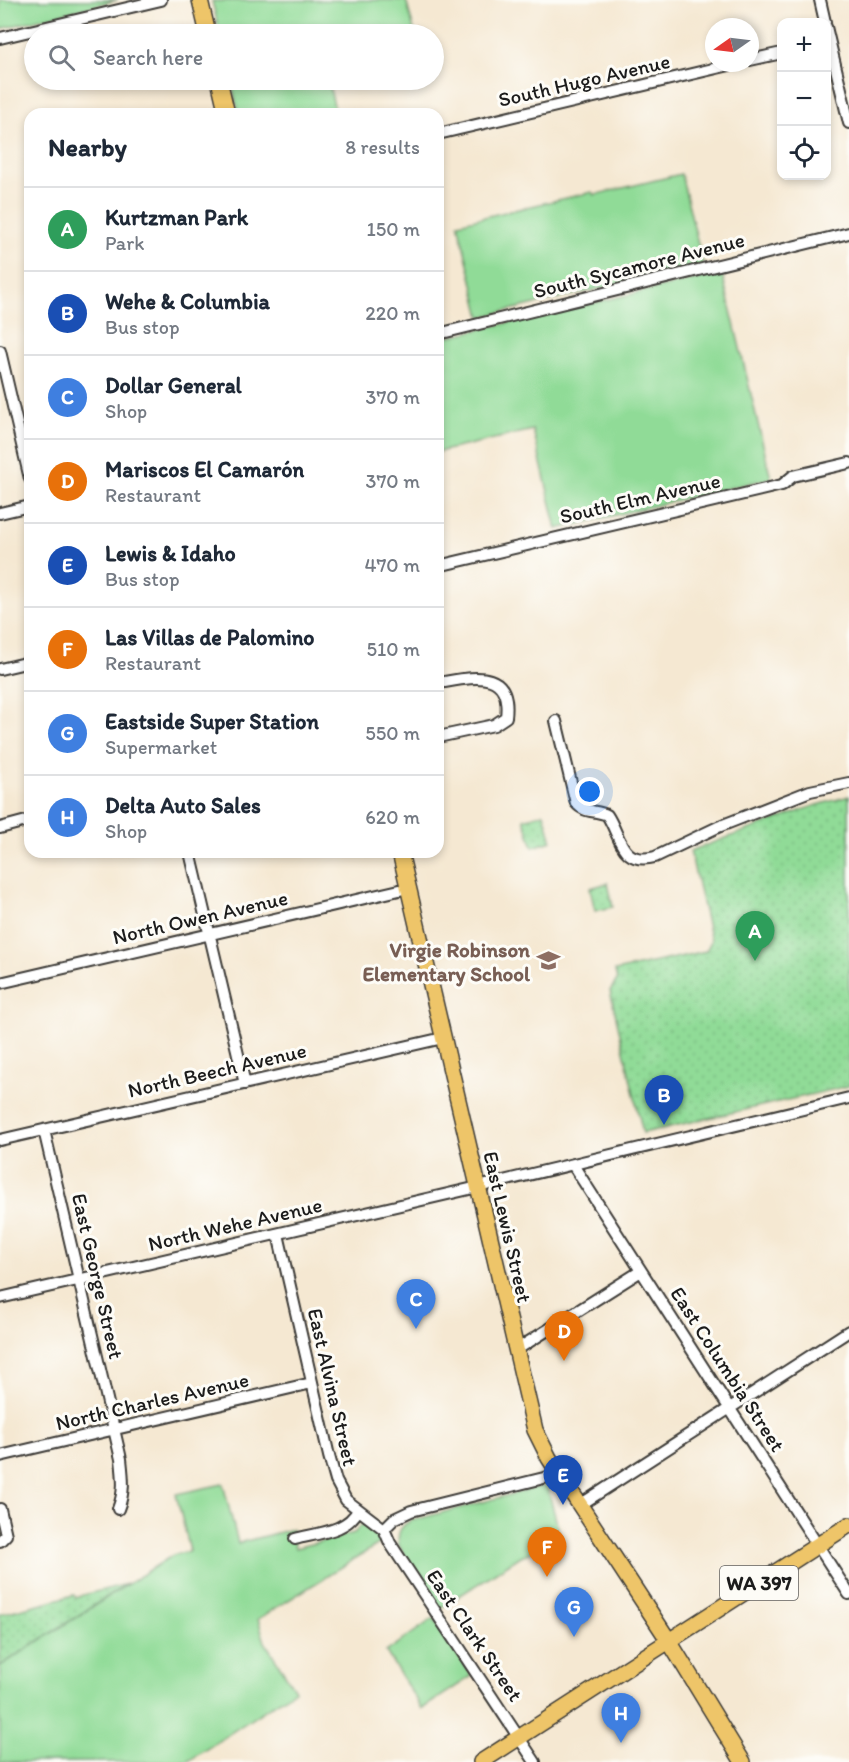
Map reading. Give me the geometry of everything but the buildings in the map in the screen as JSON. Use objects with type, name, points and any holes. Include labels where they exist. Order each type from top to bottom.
[{"type":"main road","points":[[200,0],[206,24]]},
{"type":"main road","points":[[221,90],[226,108]]},
{"type":"main road","name":"East Lewis Street","points":[[401,858],[535,1430],[560,1474],[669,1641],[744,1762]]},
{"type":"main road","name":"WA 397","points":[[481,1762],[849,1525]]},
{"type":"street","points":[[59,24],[161,0]]},
{"type":"street","points":[[820,0],[824,18]]},
{"type":"street","points":[[0,38],[24,32]]},
{"type":"street","points":[[759,58],[777,54]]},
{"type":"street","points":[[831,54],[849,123]]},
{"type":"street","name":"South Hugo Avenue","points":[[444,133],[705,71]]},
{"type":"street","name":"South Sycamore Avenue","points":[[444,333],[849,233]]},
{"type":"street","points":[[0,351],[24,455]]},
{"type":"street","name":"South Elm Avenue","points":[[444,565],[782,485],[793,476],[849,463]]},
{"type":"street","points":[[0,513],[24,507]]},
{"type":"street","points":[[0,669],[24,663]]},
{"type":"street","points":[[444,682],[479,678],[495,681],[504,690],[507,706],[506,717],[494,725],[444,736]]},
{"type":"street","points":[[556,721],[576,803],[585,811],[607,815],[621,845],[636,858],[655,857],[718,827],[810,791],[849,783]]},
{"type":"street","points":[[0,828],[24,822]]},
{"type":"street","points":[[191,858],[245,1084]]},
{"type":"street","name":"North Owen Avenue","points":[[0,983],[408,888]]},
{"type":"street","name":"North Beech Avenue","points":[[0,1140],[443,1038]]},
{"type":"street","name":"North Wehe Avenue","points":[[0,1298],[573,1165],[849,1098]]},
{"type":"street","name":"East George Street","points":[[44,1130],[115,1430],[124,1479],[123,1496],[118,1509]]},
{"type":"street","name":"East Columbia Street","points":[[573,1165],[849,1594]]},
{"type":"street","name":"East Alvina Street","points":[[278,1234],[336,1481],[346,1500],[384,1529]]},
{"type":"street","points":[[516,1350],[641,1271]]},
{"type":"street","points":[[580,1505],[849,1331]]},
{"type":"street","name":"North Charles Avenue","points":[[0,1456],[312,1383]]},
{"type":"street","points":[[384,1529],[394,1519],[411,1511],[560,1474]]},
{"type":"street","points":[[0,1509],[6,1535],[0,1540]]},
{"type":"street","points":[[295,1539],[342,1527],[354,1518],[357,1510]]},
{"type":"street","name":"East Clark Street","points":[[384,1529],[390,1543],[535,1762]]},
{"type":"green space","points":[[0,0],[118,0],[0,29]]},
{"type":"green space","points":[[406,0],[412,24],[218,24],[212,1]]},
{"type":"green space","points":[[233,90],[330,90],[335,108],[238,108]]},
{"type":"green space","points":[[681,174],[703,264],[481,317],[458,223],[592,192],[594,195]]},
{"type":"green space","points":[[722,273],[771,478],[557,529],[533,430],[444,451],[444,338]]},
{"type":"green space","points":[[849,796],[849,1086],[643,1133],[610,991],[617,980],[615,971],[706,951],[711,941],[690,851],[814,806]]},
{"type":"green space","points":[[544,813],[552,841],[533,847],[524,819]]},
{"type":"green space","points":[[608,883],[613,907],[595,911],[590,888]]},
{"type":"green space","points":[[223,1484],[238,1543],[292,1529],[295,1548],[354,1533],[364,1523],[382,1542],[258,1619],[265,1642],[295,1690],[187,1762],[0,1762],[0,1666],[173,1555],[190,1551],[176,1494]]},
{"type":"green space","points":[[547,1485],[561,1539],[521,1556],[439,1609],[399,1546],[398,1538],[401,1528],[410,1521]]},
{"type":"green space","points":[[127,1584],[0,1666],[0,1614]]},
{"type":"green space","points":[[434,1618],[472,1676],[422,1709],[386,1652]]},
{"type":"place","name":"Virgie Robinson Elementary School","points":[[548,961]]},
{"type":"place","name":"Kurtzman Park","points":[[755,961]]},
{"type":"place","name":"Wehe & Columbia","points":[[664,1125]]},
{"type":"place","name":"Dollar General","points":[[416,1329]]},
{"type":"place","name":"Mariscos El Camarón","points":[[564,1361]]},
{"type":"place","name":"Lewis & Idaho","points":[[563,1505]]},
{"type":"place","name":"Las Villas de Palomino","points":[[547,1577]]},
{"type":"place","name":"Eastside Super Station","points":[[574,1637]]},
{"type":"place","name":"Delta Auto Sales","points":[[621,1743]]}]
